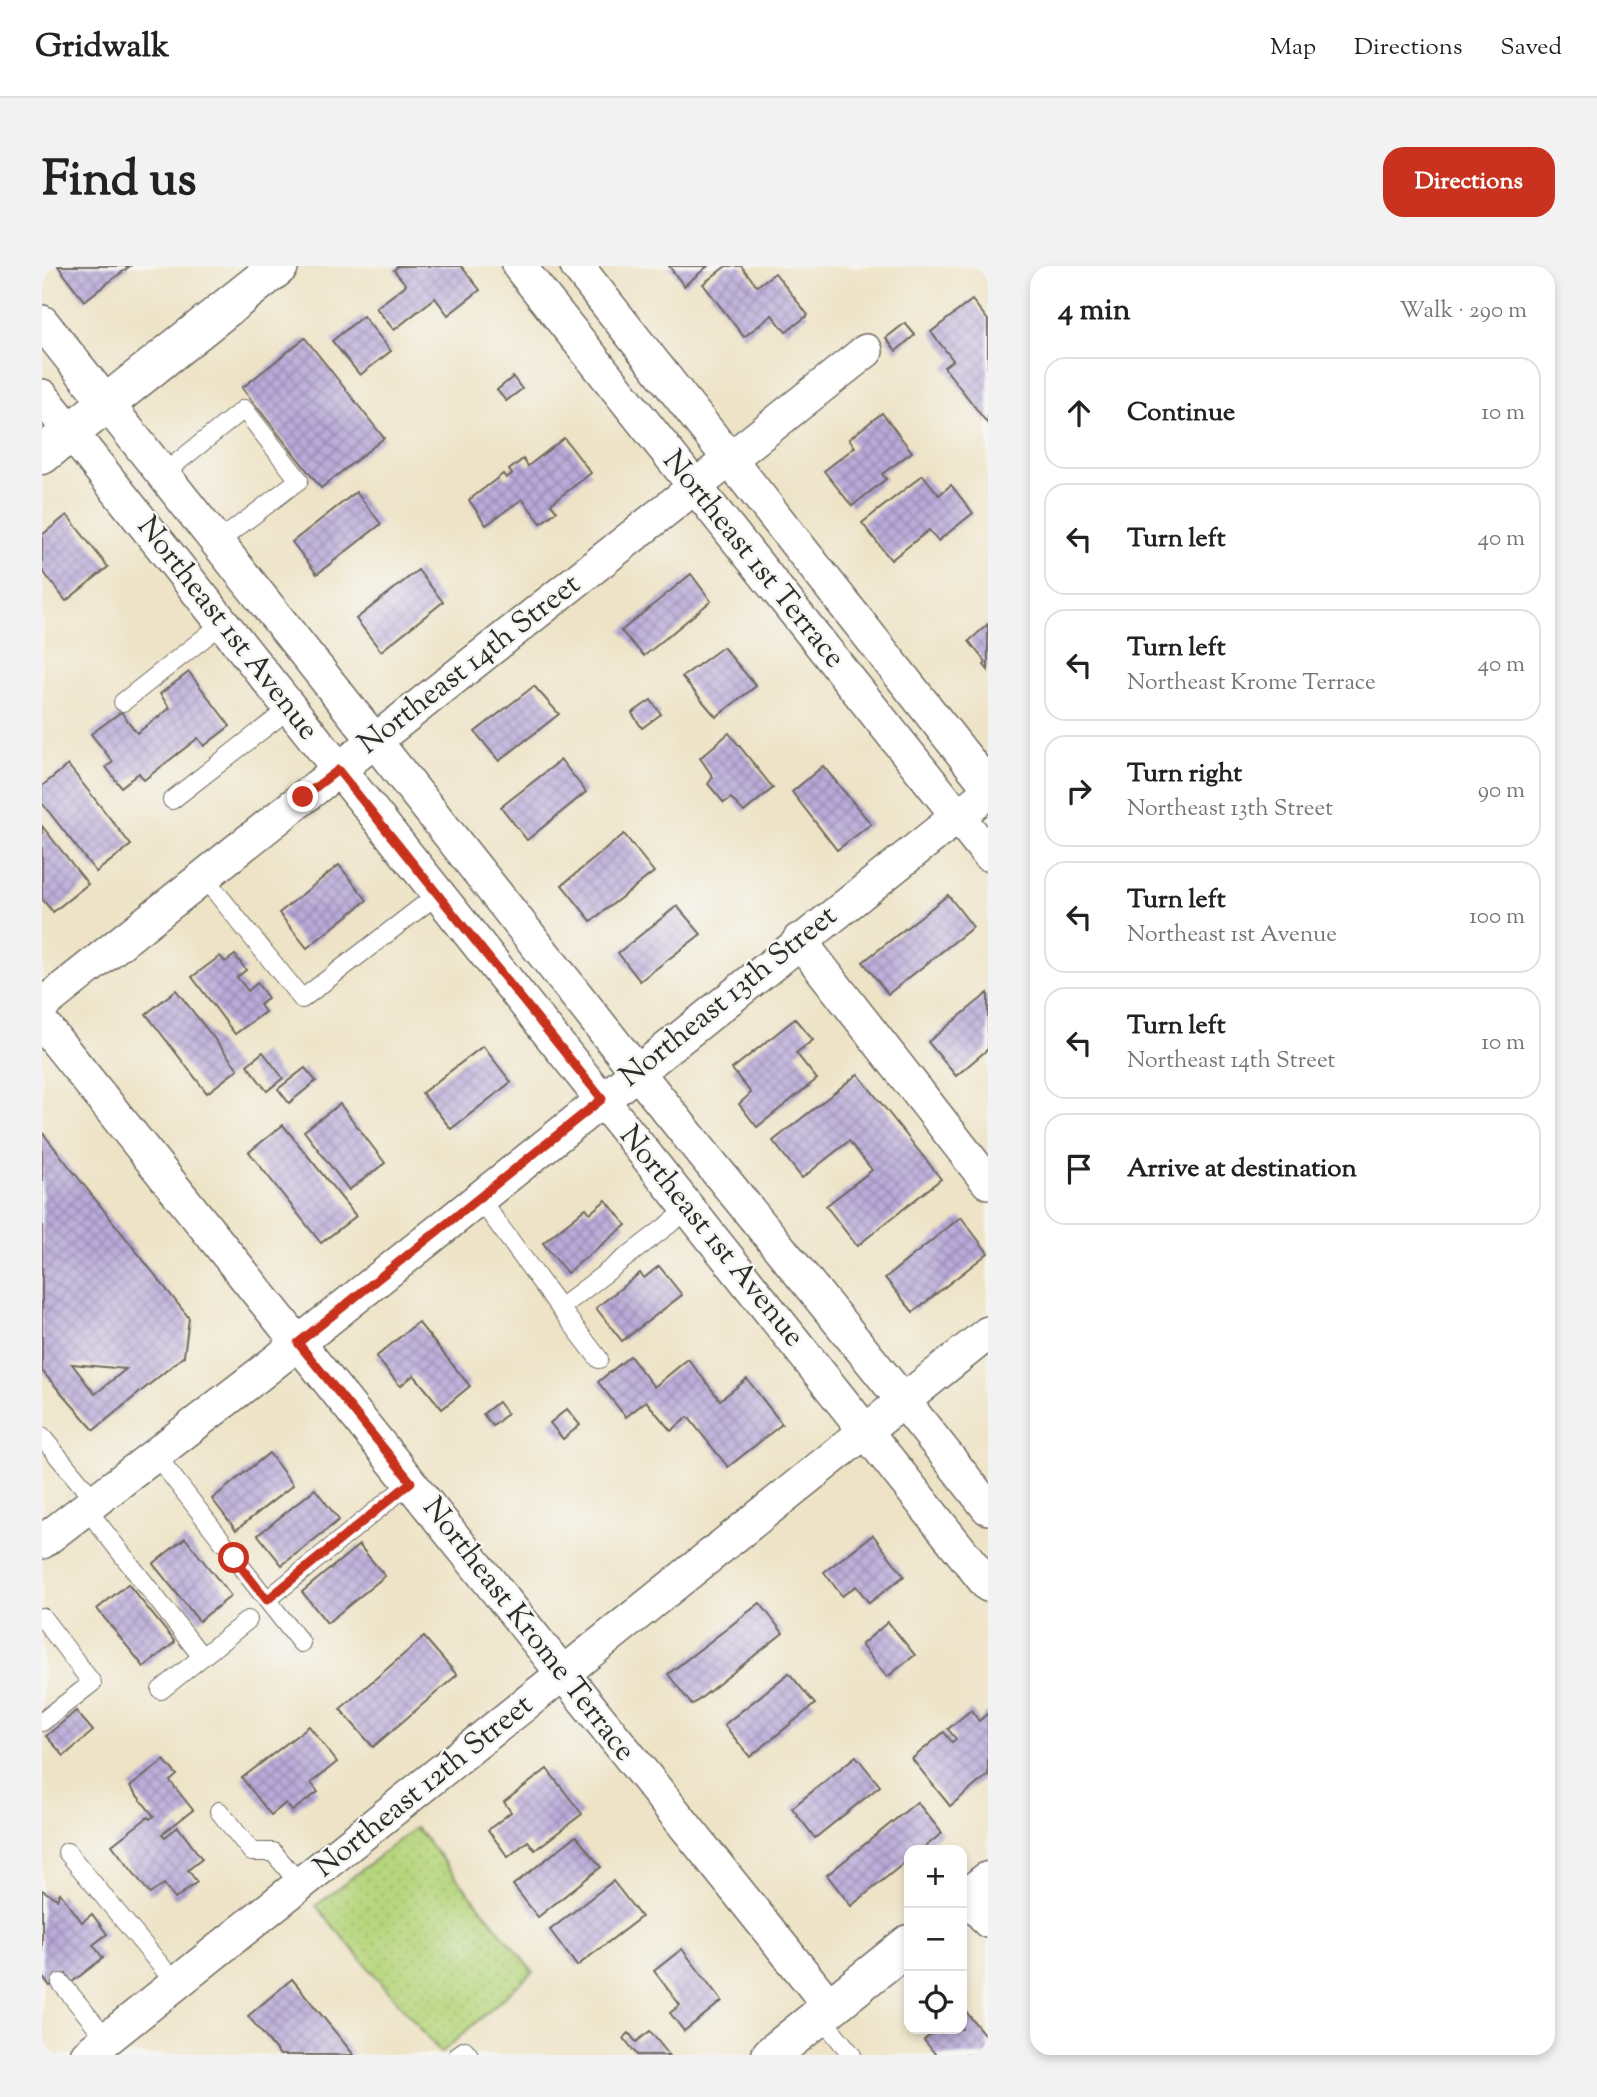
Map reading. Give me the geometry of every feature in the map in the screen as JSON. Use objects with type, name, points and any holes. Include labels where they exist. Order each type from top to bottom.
[{"type":"street","points":[[42,455],[279,266]]},
{"type":"street","name":"Northeast 1st Terrace","points":[[519,266],[988,854]]},
{"type":"street","name":"Northeast 1st Terrace","points":[[577,266],[988,786]]},
{"type":"street","name":"Northeast 1st Avenue","points":[[42,322],[988,1508]]},
{"type":"street","name":"Northeast 14th Street","points":[[42,1005],[866,351]]},
{"type":"street","name":"Northeast 1st Avenue","points":[[42,396],[988,1585]]},
{"type":"street","name":"Northeast 13th Street","points":[[42,1542],[298,1343],[799,940],[988,792]]},
{"type":"street","points":[[799,940],[988,1182]]},
{"type":"street","name":"Northeast Krome Terrace","points":[[42,1023],[411,1482],[826,2012]]},
{"type":"street","name":"Northeast 12th Street","points":[[97,2047],[988,1334]]},
{"type":"street","points":[[771,2055],[904,1948]]},
{"type":"lane","points":[[164,473],[244,409],[299,480],[218,542]]},
{"type":"lane","points":[[123,702],[223,623]]},
{"type":"lane","points":[[172,800],[290,708]]},
{"type":"lane","points":[[203,876],[302,999],[438,894]]},
{"type":"lane","points":[[479,1198],[599,1359]]},
{"type":"lane","points":[[560,1308],[689,1209]]},
{"type":"lane","points":[[42,1437],[202,1657]]},
{"type":"lane","points":[[155,1454],[223,1542]]},
{"type":"lane","points":[[267,1600],[411,1482]]},
{"type":"lane","points":[[234,1558],[301,1643]]},
{"type":"lane","points":[[42,1617],[92,1683],[42,1722]]},
{"type":"lane","points":[[161,1690],[248,1620]]},
{"type":"lane","points":[[219,1811],[252,1852],[273,1852],[301,1885]]},
{"type":"lane","points":[[67,1852],[177,1985]]},
{"type":"lane","points":[[61,1983],[97,2047]]},
{"type":"lane","points":[[826,2012],[852,2055]]},
{"type":"green space","points":[[416,1827],[533,1972],[441,2053],[316,1906]]},
{"type":"building","points":[[58,266],[130,266],[84,301]]},
{"type":"building","points":[[398,266],[461,266],[480,290],[448,315],[435,298],[394,330],[376,308],[406,285],[394,270]]},
{"type":"building","points":[[669,266],[708,266],[684,286]]},
{"type":"building","points":[[726,266],[741,266],[757,286],[775,273],[808,315],[786,332],[772,315],[744,337],[703,284]]},
{"type":"building","points":[[972,300],[988,320],[988,424],[944,367],[953,360],[931,332]]},
{"type":"building","points":[[363,316],[391,351],[360,375],[332,341]]},
{"type":"building","points":[[905,323],[915,335],[896,351],[886,338]]},
{"type":"building","points":[[305,338],[384,438],[321,488],[242,388]]},
{"type":"building","points":[[513,377],[522,389],[506,401],[497,390]]},
{"type":"building","points":[[882,413],[912,452],[882,474],[886,479],[852,506],[824,471],[855,447],[849,439]]},
{"type":"building","points":[[564,438],[591,473],[551,504],[557,511],[541,523],[522,499],[486,525],[469,500],[503,474],[506,478],[512,474],[509,470],[523,459],[528,466]]},
{"type":"building","points":[[923,475],[939,495],[951,485],[973,513],[938,541],[929,530],[891,560],[862,523]]},
{"type":"building","points":[[356,492],[381,524],[317,574],[292,542]]},
{"type":"building","points":[[67,515],[108,567],[66,601],[42,570],[42,535]]},
{"type":"building","points":[[418,570],[443,602],[381,651],[356,619]]},
{"type":"building","points":[[691,574],[711,601],[644,656],[621,631]]},
{"type":"building","points":[[988,624],[988,670],[984,665],[986,663],[969,641]]},
{"type":"building","points":[[723,647],[756,686],[716,717],[682,677]]},
{"type":"building","points":[[189,672],[230,726],[204,746],[198,738],[144,780],[139,773],[121,787],[106,767],[113,762],[91,734],[121,712],[137,733],[170,708],[160,694]]},
{"type":"building","points":[[534,686],[559,714],[499,761],[475,732]]},
{"type":"building","points":[[651,700],[661,714],[642,728],[632,713]]},
{"type":"building","points":[[729,733],[773,788],[744,812],[731,798],[724,803],[708,784],[713,777],[700,758]]},
{"type":"building","points":[[561,760],[586,792],[527,840],[501,807]]},
{"type":"building","points":[[68,765],[131,845],[96,872],[42,803],[42,786]]},
{"type":"building","points":[[823,766],[871,824],[837,850],[792,792]]},
{"type":"building","points":[[42,826],[88,884],[53,912],[42,899]]},
{"type":"building","points":[[624,834],[654,872],[591,921],[562,885]]},
{"type":"building","points":[[339,865],[367,900],[307,948],[279,913]]},
{"type":"building","points":[[948,895],[973,927],[888,994],[863,962]]},
{"type":"building","points":[[677,906],[701,934],[640,981],[618,953]]},
{"type":"building","points":[[235,955],[246,970],[237,977],[248,991],[257,983],[268,998],[260,1005],[265,1012],[235,1034],[192,977],[220,956],[225,962]]},
{"type":"building","points":[[176,990],[238,1069],[207,1093],[146,1014]]},
{"type":"building","points":[[988,993],[988,1049],[956,1076],[928,1042]]},
{"type":"building","points":[[795,1019],[813,1040],[796,1053],[817,1079],[757,1127],[739,1104],[751,1093],[732,1069]]},
{"type":"building","points":[[483,1046],[511,1082],[451,1129],[422,1093]]},
{"type":"building","points":[[263,1052],[283,1078],[267,1091],[247,1065]]},
{"type":"building","points":[[305,1068],[316,1081],[289,1103],[278,1089]]},
{"type":"building","points":[[858,1074],[941,1179],[857,1246],[826,1206],[872,1170],[849,1141],[802,1178],[773,1141]]},
{"type":"building","points":[[340,1104],[385,1163],[349,1190],[304,1131]]},
{"type":"building","points":[[283,1125],[356,1216],[321,1243],[249,1152]]},
{"type":"building","points":[[42,1132],[189,1318],[184,1356],[94,1430],[42,1371]],"holes":[[[72,1364],[126,1369],[95,1394]]]},
{"type":"building","points":[[606,1200],[626,1225],[567,1273],[543,1243],[586,1208],[590,1213]]},
{"type":"building","points":[[961,1217],[988,1253],[913,1312],[885,1278]]},
{"type":"building","points":[[659,1266],[682,1295],[622,1341],[596,1308],[640,1273],[644,1278]]},
{"type":"building","points":[[418,1322],[470,1386],[442,1409],[414,1375],[400,1386],[376,1357]]},
{"type":"building","points":[[630,1356],[654,1387],[688,1359],[720,1400],[747,1379],[782,1424],[728,1467],[688,1417],[671,1431],[646,1401],[626,1417],[598,1382]]},
{"type":"building","points":[[498,1402],[507,1414],[493,1426],[483,1414]]},
{"type":"building","points":[[567,1409],[580,1425],[563,1439],[550,1423]]},
{"type":"building","points":[[269,1453],[293,1485],[236,1530],[212,1499]]},
{"type":"building","points":[[315,1489],[339,1520],[282,1565],[258,1535]]},
{"type":"building","points":[[873,1535],[904,1576],[869,1603],[856,1586],[842,1596],[824,1572]]},
{"type":"building","points":[[185,1538],[231,1596],[199,1621],[153,1564]]},
{"type":"building","points":[[359,1545],[385,1576],[327,1623],[302,1592]]},
{"type":"building","points":[[128,1584],[175,1642],[144,1667],[97,1609]]},
{"type":"building","points":[[760,1603],[783,1633],[692,1705],[668,1674]]},
{"type":"building","points":[[888,1622],[915,1655],[887,1677],[861,1645]]},
{"type":"building","points":[[424,1637],[457,1675],[373,1747],[340,1709]]},
{"type":"building","points":[[789,1673],[815,1704],[750,1757],[724,1725]]},
{"type":"building","points":[[971,1710],[979,1721],[988,1713],[988,1775],[950,1806],[912,1759],[944,1732],[952,1742],[956,1739],[948,1729]]},
{"type":"building","points":[[76,1711],[93,1731],[64,1756],[46,1736]]},
{"type":"building","points":[[309,1726],[337,1762],[311,1783],[318,1792],[292,1811],[286,1803],[271,1815],[242,1778]]},
{"type":"building","points":[[856,1756],[880,1786],[815,1838],[792,1808]]},
{"type":"building","points":[[164,1760],[177,1775],[170,1781],[193,1810],[162,1834],[165,1837],[178,1827],[202,1859],[188,1870],[197,1882],[175,1899],[164,1884],[150,1894],[112,1845],[148,1817],[150,1819],[154,1816],[130,1787]]},
{"type":"building","points":[[547,1769],[582,1814],[535,1850],[528,1841],[508,1857],[488,1830],[511,1812],[504,1802]]},
{"type":"building","points":[[917,1802],[942,1833],[927,1845],[904,1845],[904,1863],[851,1906],[827,1875]]},
{"type":"building","points":[[576,1836],[601,1867],[538,1917],[513,1885]]},
{"type":"building","points":[[613,1881],[641,1917],[577,1966],[550,1930]]},
{"type":"building","points":[[42,1890],[57,1899],[60,1893],[82,1922],[92,1914],[107,1934],[93,1945],[103,1958],[72,1982],[66,1974],[50,1986],[42,1976]]},
{"type":"building","points":[[682,1949],[722,2001],[684,2031],[670,2013],[680,2005],[654,1971]]},
{"type":"building","points":[[292,1979],[354,2055],[280,2055],[248,2016]]},
{"type":"building","points":[[967,2013],[988,2039],[988,2055],[936,2055],[924,2040],[932,2034],[967,2034]]},
{"type":"building","points":[[650,2031],[669,2055],[637,2055],[624,2038],[629,2033],[636,2042]]},
{"type":"route","points":[[234,1558],[267,1600],[411,1482],[298,1343],[602,1099],[338,770],[303,797]]}]
